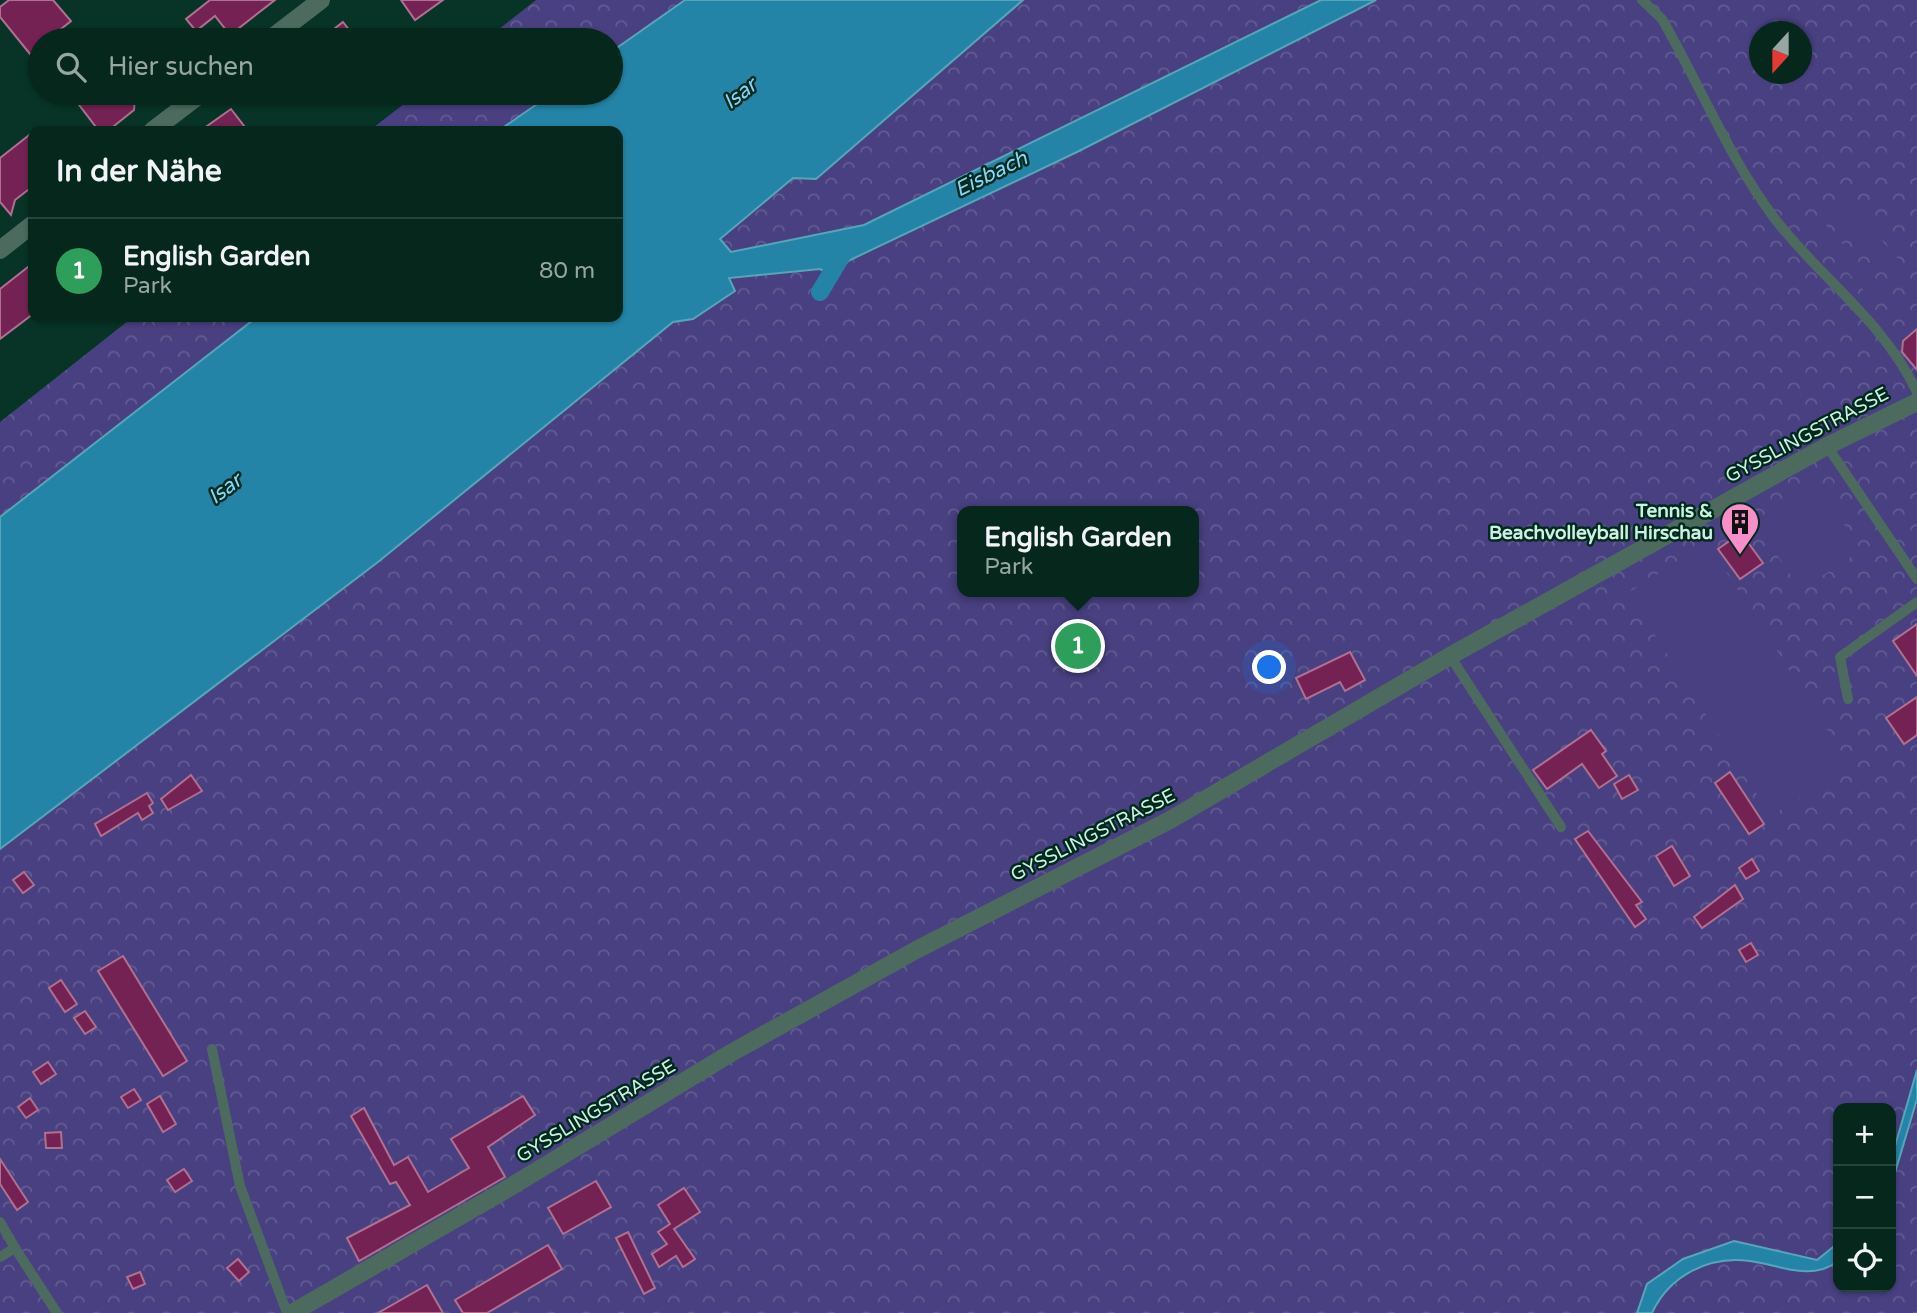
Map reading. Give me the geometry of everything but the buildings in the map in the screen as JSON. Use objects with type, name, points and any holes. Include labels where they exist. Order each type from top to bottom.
[{"type":"street","points":[[285,28],[321,0]]},
{"type":"street","points":[[159,126],[186,105]]},
{"type":"street","points":[[0,250],[28,228]]},
{"type":"street","name":"GYSSLINGSTRASSE","points":[[290,1313],[518,1183],[731,1053],[918,948],[1170,820],[1450,656],[1827,446],[1917,402]]},
{"type":"lane","points":[[1642,0],[1653,10],[1672,37],[1755,191],[1785,231],[1868,317],[1907,371],[1917,392]]},
{"type":"lane","points":[[1653,10],[1660,0]]},
{"type":"lane","points":[[1827,446],[1917,579]]},
{"type":"lane","points":[[1848,699],[1840,657],[1917,602]]},
{"type":"lane","points":[[1450,656],[1561,827]]},
{"type":"lane","points":[[212,1049],[240,1186],[290,1313]]},
{"type":"lane","points":[[0,1222],[57,1313]]},
{"type":"lane","points":[[0,1257],[15,1248]]},
{"type":"green space","points":[[536,0],[685,0],[623,44],[623,28],[500,28]]},
{"type":"green space","points":[[1009,0],[1917,0],[1917,1313],[0,1313],[0,830],[476,462],[714,234]]},
{"type":"green space","points":[[403,105],[536,105],[505,126],[375,126]]},
{"type":"green space","points":[[1849,204],[1909,271],[1898,280],[1838,213]]},
{"type":"green space","points":[[1821,220],[1881,287],[1870,297],[1810,230]]},
{"type":"green space","points":[[127,322],[251,322],[0,517],[0,422]]},
{"type":"green space","points":[[1816,482],[1861,550],[1801,590],[1755,522]]},
{"type":"green space","points":[[1707,542],[1850,765],[1771,816],[1628,593]]},
{"type":"water","points":[[685,0],[1023,0],[816,179],[793,178],[720,239],[731,252],[864,225],[1321,0],[1376,0],[1077,152],[848,261],[835,277],[820,269],[729,278],[735,291],[693,319],[673,322],[378,562],[0,849],[0,517],[251,322],[623,322],[623,126],[505,126],[536,105],[623,105],[623,44]]},
{"type":"water","points":[[1917,1070],[1917,1099],[1896,1169],[1896,1143]]},
{"type":"water","points":[[1734,1241],[1817,1260],[1833,1247],[1833,1264],[1817,1270],[1795,1270],[1735,1260],[1705,1265],[1669,1288],[1652,1313],[1637,1313],[1647,1284],[1683,1259]]},
{"type":"waterway","points":[[820,292],[842,255]]},
{"type":"place","name":"Tennis & Beachvolleyball Hirschau","points":[[1740,556]]},
{"type":"place","name":"English Garden","points":[[1078,646]]},
{"type":"water label","name":"Isar","points":[[740,94]]},
{"type":"water label","name":"Eisbach","points":[[991,174]]},
{"type":"water label","name":"Isar","points":[[225,489]]}]
